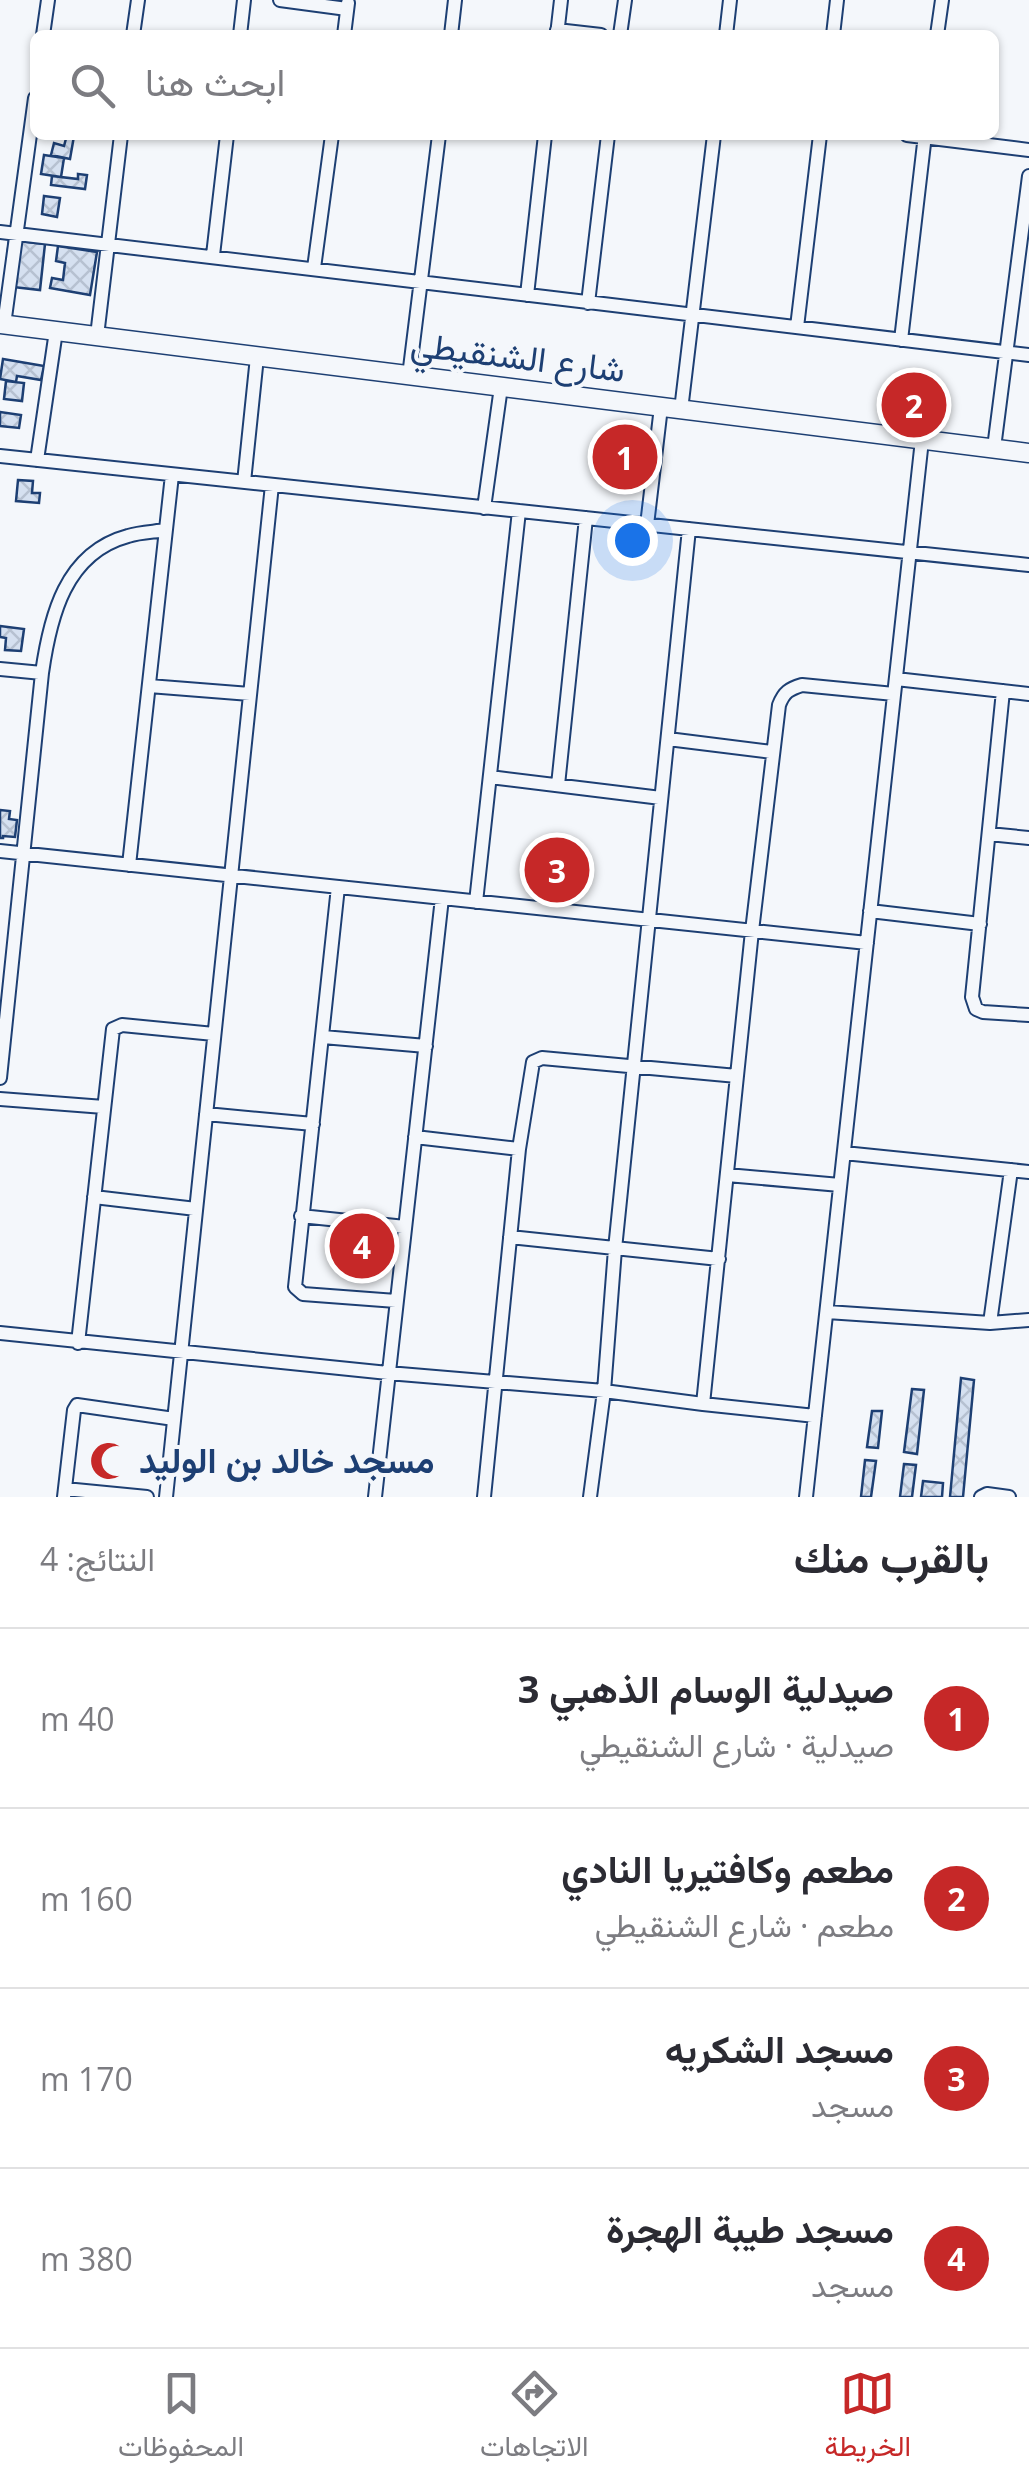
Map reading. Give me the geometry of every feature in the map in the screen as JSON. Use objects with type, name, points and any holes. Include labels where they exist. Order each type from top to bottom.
[{"type":"street","points":[[45,30],[48,0]]},
{"type":"street","points":[[134,30],[138,0]]},
{"type":"street","points":[[241,30],[244,0]]},
{"type":"street","points":[[280,0],[348,4],[345,30]]},
{"type":"street","points":[[452,30],[455,0]]},
{"type":"street","points":[[557,30],[561,0]]},
{"type":"street","points":[[621,30],[625,0]]},
{"type":"street","points":[[727,30],[730,0]]},
{"type":"street","points":[[834,30],[837,0]]},
{"type":"street","points":[[939,30],[942,0]]},
{"type":"street","points":[[2,324],[30,136]]},
{"type":"street","points":[[98,336],[121,140]]},
{"type":"street","points":[[212,255],[226,140]]},
{"type":"street","points":[[314,268],[331,140]]},
{"type":"street","points":[[409,376],[438,140]]},
{"type":"street","points":[[527,296],[543,140]]},
{"type":"street","points":[[588,303],[607,140]]},
{"type":"street","points":[[681,410],[713,140]]},
{"type":"street","points":[[796,328],[819,140]]},
{"type":"street","points":[[901,340],[925,140]]},
{"type":"street","points":[[955,140],[1029,150]]},
{"type":"street","points":[[994,448],[1029,176]]},
{"type":"street","points":[[0,232],[1029,355]]},
{"type":"street","name":"شارع الشنقيطي","points":[[2,324],[1029,452]]},
{"type":"street","points":[[37,460],[56,331]]},
{"type":"street","points":[[244,482],[258,357]]},
{"type":"street","points":[[484,508],[501,387]]},
{"type":"street","points":[[647,525],[661,407]]},
{"type":"street","points":[[806,1497],[922,440]]},
{"type":"street","points":[[0,456],[1029,565]]},
{"type":"street","points":[[129,864],[172,474]]},
{"type":"street","points":[[166,1497],[272,485]]},
{"type":"street","points":[[476,902],[519,511]]},
{"type":"street","points":[[558,785],[586,518]]},
{"type":"street","points":[[590,1497],[604,1391],[689,529]]},
{"type":"street","points":[[0,1078],[4,1004],[52,615],[71,577],[106,544],[166,530]]},
{"type":"street","points":[[0,669],[42,672]]},
{"type":"street","points":[[896,679],[1029,694]]},
{"type":"street","points":[[703,1404],[779,705],[784,694],[802,685],[894,694]]},
{"type":"street","points":[[149,686],[250,694]]},
{"type":"street","points":[[1003,691],[972,997],[976,1009],[983,1012],[1029,1015]]},
{"type":"street","points":[[668,739],[772,752]]},
{"type":"street","points":[[490,777],[662,798]]},
{"type":"street","points":[[988,834],[1029,838]]},
{"type":"street","points":[[0,851],[867,943]]},
{"type":"street","points":[[338,887],[295,1282],[298,1292],[396,1301]]},
{"type":"street","points":[[374,1497],[442,898]]},
{"type":"street","points":[[870,911],[980,924]]},
{"type":"street","points":[[78,1343],[112,1034],[117,1026],[214,1034]]},
{"type":"street","points":[[323,1037],[426,1046]]},
{"type":"street","points":[[484,1497],[519,1149],[532,1062],[542,1058],[737,1076]]},
{"type":"street","points":[[0,1099],[104,1107]]},
{"type":"street","points":[[206,1114],[313,1124]]},
{"type":"street","points":[[415,1138],[519,1149]]},
{"type":"street","points":[[844,1153],[1029,1172]]},
{"type":"street","points":[[990,1323],[1011,1170]]},
{"type":"street","points":[[727,1175],[840,1185]]},
{"type":"street","points":[[94,1198],[196,1209]]},
{"type":"street","points":[[301,1216],[405,1227]]},
{"type":"street","points":[[510,1238],[719,1259]]},
{"type":"street","points":[[826,1312],[990,1323],[1029,1320]]},
{"type":"street","points":[[0,1333],[388,1373],[496,1380],[815,1416]]},
{"type":"street","points":[[147,1497],[65,1493],[74,1410],[76,1406],[174,1419]]},
{"type":"street","points":[[981,1497],[1010,1497]]},
{"type":"building","points":[[66,140],[73,140],[70,159],[51,155],[54,143],[64,146]]},
{"type":"building","points":[[44,155],[64,158],[61,177],[41,174]]},
{"type":"building","points":[[78,174],[87,175],[85,189],[51,185],[52,176],[78,179]]},
{"type":"building","points":[[44,196],[60,198],[57,217],[42,214]]},
{"type":"building","points":[[9,240],[45,244],[40,290],[4,286]]},
{"type":"building","points":[[58,246],[97,252],[90,295],[50,288],[52,278],[63,280],[65,263],[56,261]]},
{"type":"building","points":[[3,359],[44,366],[41,380],[17,376],[16,382],[0,379]]},
{"type":"building","points":[[6,381],[24,383],[22,401],[4,399]]},
{"type":"building","points":[[0,412],[21,415],[19,428],[0,426]]},
{"type":"building","points":[[18,480],[33,481],[32,493],[40,493],[39,503],[16,501]]},
{"type":"building","points":[[0,626],[24,629],[21,651],[5,650],[6,638],[0,637]]},
{"type":"building","points":[[0,810],[10,811],[9,819],[17,820],[15,837],[0,838]]},
{"type":"building","points":[[961,1378],[974,1380],[963,1497],[950,1497]]},
{"type":"building","points":[[912,1389],[924,1390],[917,1454],[904,1452]]},
{"type":"building","points":[[872,1411],[882,1411],[878,1448],[867,1447]]},
{"type":"building","points":[[865,1460],[876,1461],[871,1497],[861,1497]]},
{"type":"building","points":[[904,1464],[916,1465],[912,1497],[900,1497]]},
{"type":"building","points":[[923,1481],[943,1483],[942,1497],[921,1497]]},
{"type":"place","name":"مطعم وكافتيريا النادي","points":[[914,405]]},
{"type":"place","name":"صيدلية الوسام الذهبي 3","points":[[625,457]]},
{"type":"place","name":"مسجد الشكريه","points":[[557,870]]},
{"type":"place","name":"مسجد طيبة الهجرة","points":[[362,1246]]},
{"type":"place","name":"مسجد خالد بن الوليد","points":[[109,1461]]}]
